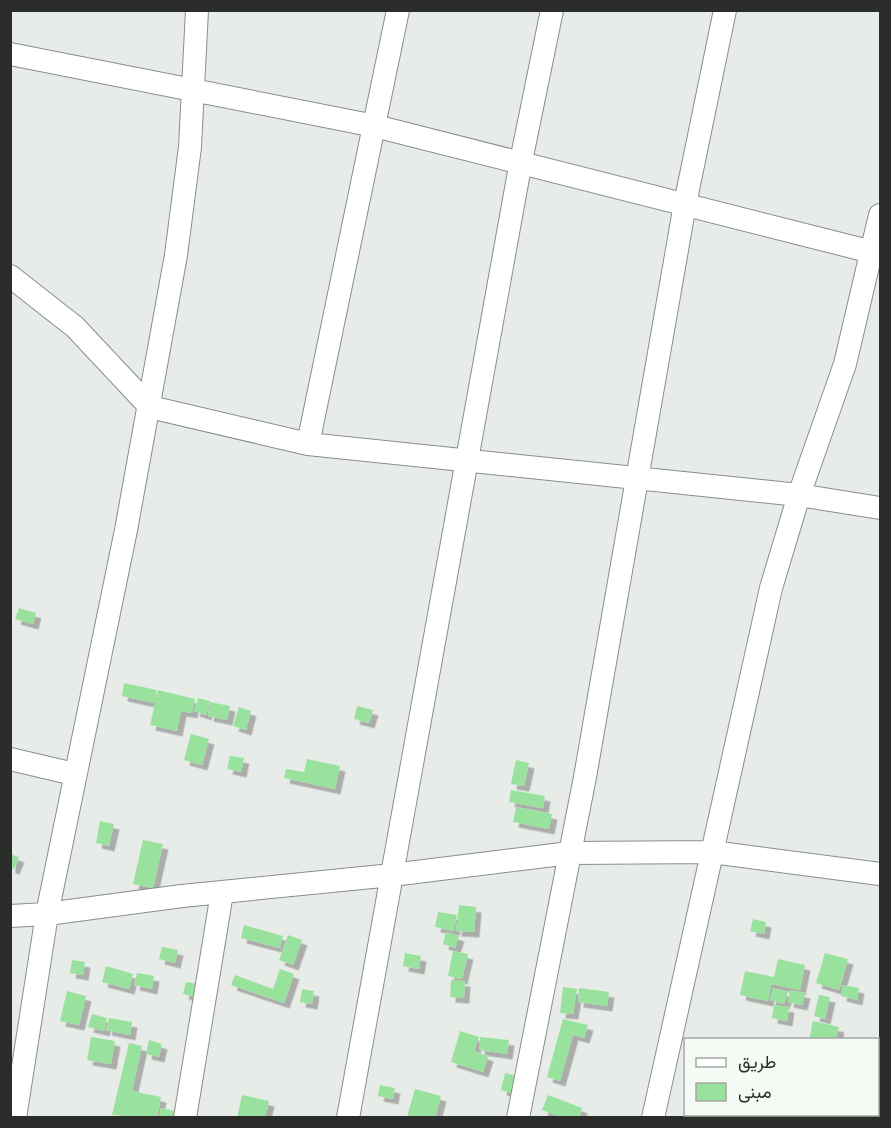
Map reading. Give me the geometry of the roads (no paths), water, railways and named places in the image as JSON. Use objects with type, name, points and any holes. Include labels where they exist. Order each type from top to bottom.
[{"type":"street","points":[[15,1118],[47,914],[150,407],[176,255],[190,147],[196,10]]},
{"type":"street","points":[[308,444],[398,10]]},
{"type":"street","points":[[348,1118],[521,161],[552,10]]},
{"type":"street","points":[[518,1118],[570,853],[685,204],[725,10]]},
{"type":"street","points":[[10,54],[193,88],[375,126],[521,161],[872,252]]},
{"type":"street","points":[[653,1118],[771,588],[799,495],[845,364],[880,215]]},
{"type":"street","points":[[10,276],[75,327],[150,407],[308,444],[799,495],[880,508]]},
{"type":"street","points":[[10,759],[74,774]]},
{"type":"street","points":[[10,916],[47,914],[570,853],[712,852],[880,874]]},
{"type":"street","points":[[184,1118],[222,893]]}]
